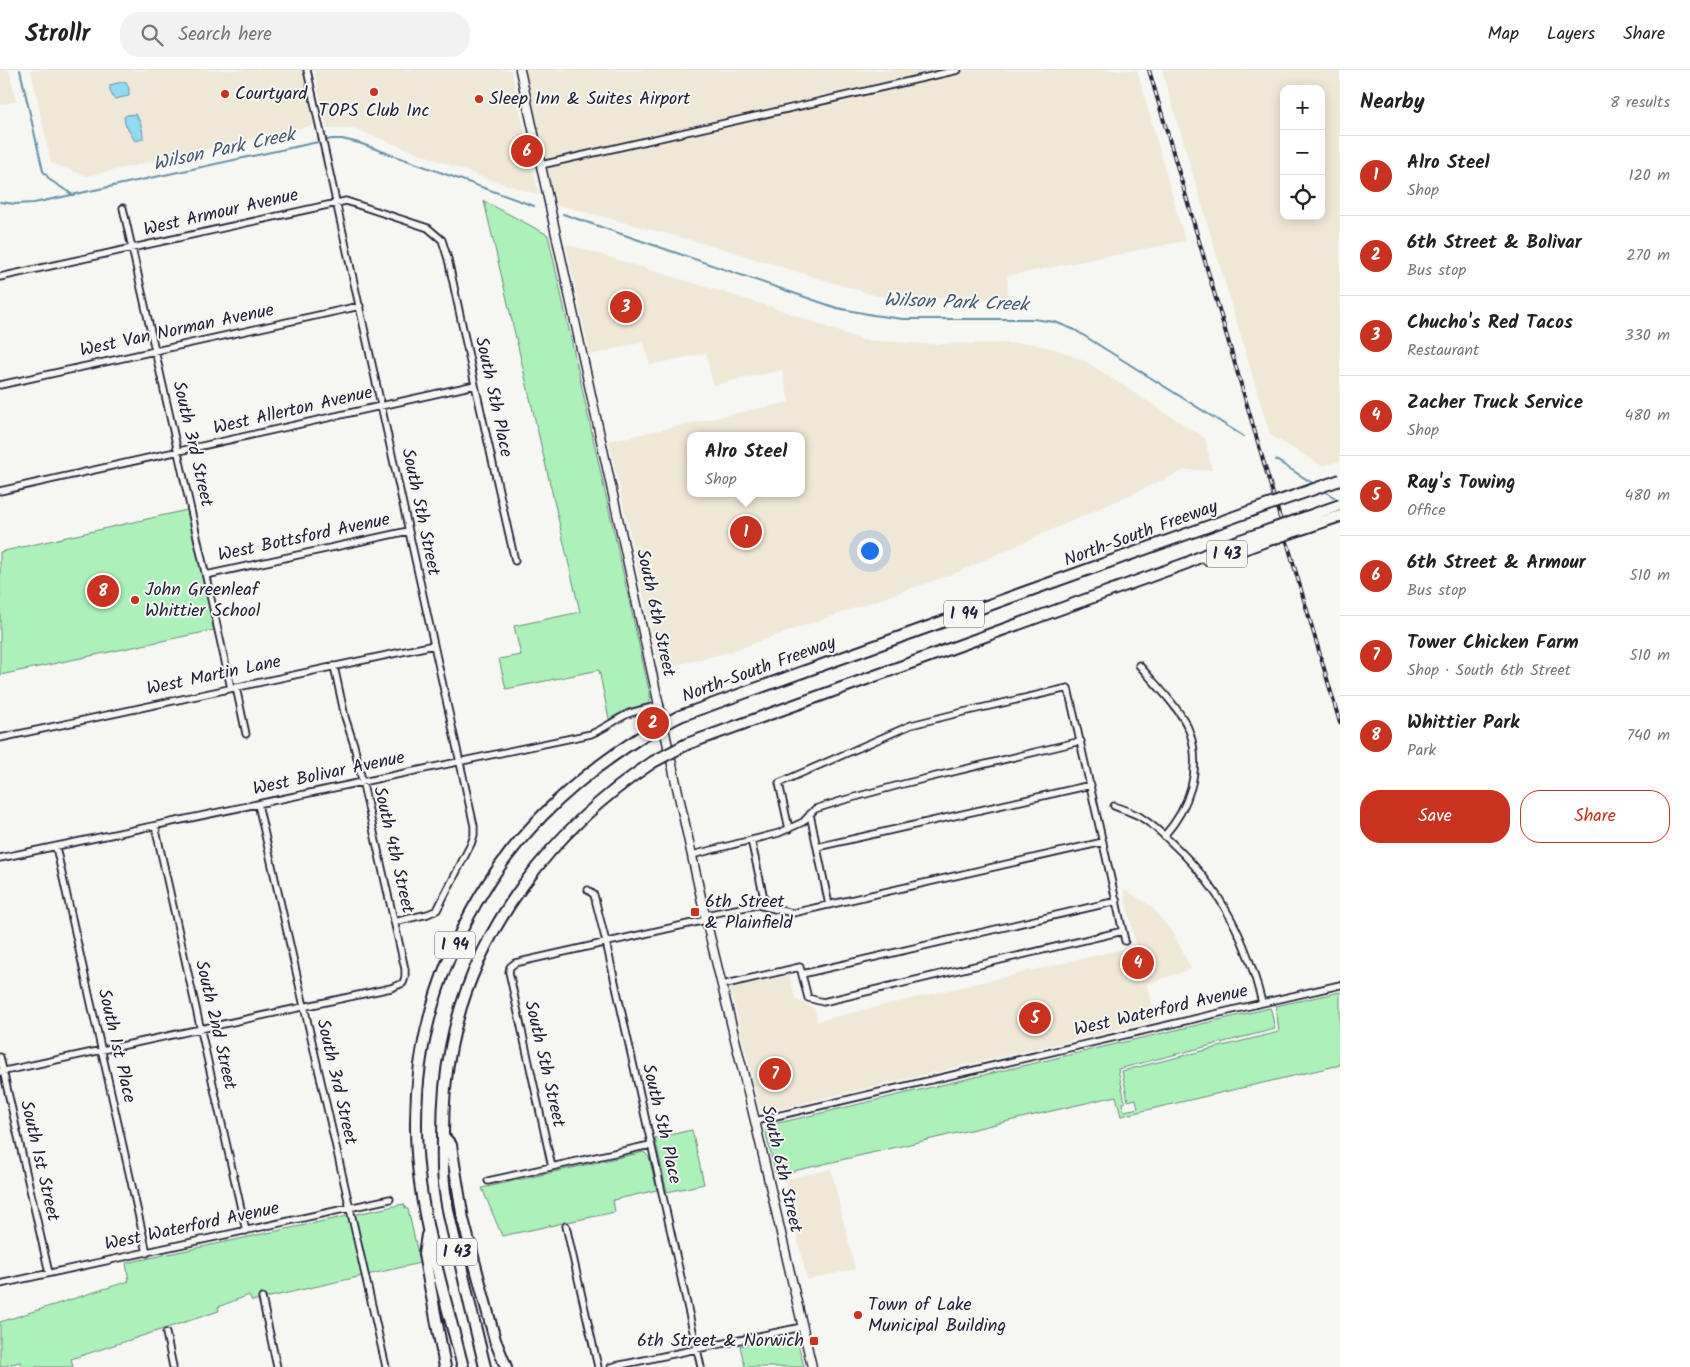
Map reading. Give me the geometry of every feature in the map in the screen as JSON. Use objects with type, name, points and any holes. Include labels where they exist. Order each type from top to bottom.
[{"type":"highway","name":"North-South Freeway","points":[[463,1367],[428,1229],[419,1167],[416,1126],[420,1065],[426,1029],[448,961],[486,884],[542,816],[600,764],[647,733],[680,716],[1340,480]]},
{"type":"highway","name":"I 94","points":[[443,1136],[445,1083],[451,1046],[469,984],[487,944],[516,894],[536,866],[570,828],[608,794],[653,762],[686,744],[1187,563],[1226,545],[1264,537],[1340,505]]},
{"type":"highway","name":"I 43","points":[[1264,537],[1340,516]]},
{"type":"highway","name":"I 43","points":[[443,1136],[443,1177],[449,1216],[486,1367]]},
{"type":"highway","points":[[443,1136],[451,1145],[463,1219],[495,1340],[506,1367]]},
{"type":"highway","points":[[428,1229],[424,1254],[445,1367]]},
{"type":"street","name":"South 5th Street","points":[[307,70],[474,826],[471,844],[437,910],[394,922]]},
{"type":"street","name":"South 6th Street","points":[[520,70],[706,918],[812,1367]]},
{"type":"street","points":[[541,165],[958,70]]},
{"type":"street","name":"West Armour Avenue","points":[[0,277],[346,201],[428,228],[442,240]]},
{"type":"street","name":"South 3rd Street","points":[[123,208],[206,575],[246,734]]},
{"type":"street","name":"South 5th Place","points":[[442,240],[448,258],[515,560]]},
{"type":"street","name":"West Van Norman Avenue","points":[[0,385],[360,306]]},
{"type":"street","name":"West Allerton Avenue","points":[[0,491],[475,385]]},
{"type":"street","name":"West Bottsford Avenue","points":[[206,575],[408,531]]},
{"type":"street","name":"West Martin Lane","points":[[0,738],[434,644]]},
{"type":"street","points":[[1139,665],[1176,708],[1190,732],[1194,755],[1193,778],[1187,803],[1176,823],[1164,836]]},
{"type":"street","name":"South 4th Street","points":[[304,1007],[395,987],[403,983],[406,977],[334,666]]},
{"type":"street","points":[[789,829],[780,783],[912,725],[1068,688],[1125,941]]},
{"type":"street","name":"West Bolivar Avenue","points":[[0,858],[591,734],[608,727],[628,714],[660,705]]},
{"type":"street","points":[[692,855],[789,829],[803,822],[815,809],[903,784],[1081,741]]},
{"type":"street","points":[[817,847],[1091,785]]},
{"type":"street","name":"South 3rd Street","points":[[258,804],[386,1367]]},
{"type":"street","points":[[1114,806],[1139,816],[1164,836],[1191,861],[1217,893],[1236,928],[1249,959],[1255,974],[1262,1003]]},
{"type":"street","points":[[810,814],[829,905]]},
{"type":"street","name":"South 2nd Street","points":[[155,826],[246,1231]]},
{"type":"street","points":[[751,840],[766,907]]},
{"type":"street","points":[[606,942],[757,905],[793,913],[1103,842]]},
{"type":"street","name":"South 1st Place","points":[[56,847],[147,1253]]},
{"type":"street","name":"South 5th Place","points":[[588,890],[594,895],[606,942],[701,1367]]},
{"type":"street","points":[[802,974],[1117,901]]},
{"type":"street","points":[[722,985],[800,967],[808,998],[823,1002],[1123,931]]},
{"type":"street","name":"South 5th Street","points":[[552,1168],[508,972],[515,963],[606,942]]},
{"type":"street","name":"West Waterford Avenue","points":[[755,1121],[1340,985]]},
{"type":"street","points":[[2,1072],[304,1007]]},
{"type":"street","name":"South 1st Street","points":[[0,1057],[49,1273]]},
{"type":"street","points":[[488,1181],[650,1145]]},
{"type":"street","name":"West Waterford Avenue","points":[[0,1284],[390,1200]]},
{"type":"street","points":[[566,1226],[598,1367]]},
{"type":"street","points":[[262,1298],[277,1367]]},
{"type":"street","points":[[611,1367],[802,1327]]},
{"type":"street","points":[[166,1332],[173,1367]]},
{"type":"shaded area","points":[[0,70],[9,70],[16,101],[0,105]]},
{"type":"shaded area","points":[[31,70],[302,70],[314,125],[87,176],[51,163]]},
{"type":"shaded area","points":[[314,70],[511,70],[539,195],[482,177],[354,129],[327,129]]},
{"type":"shaded area","points":[[526,70],[1137,70],[1185,241],[1007,276],[1008,298],[953,299],[877,296],[720,248],[555,204]]},
{"type":"shaded area","points":[[1162,70],[1340,70],[1340,461],[1323,466],[1270,435]]},
{"type":"shaded area","points":[[566,244],[781,310],[862,340],[927,344],[1029,343],[1055,349],[1083,360],[1205,438],[1212,470],[1185,470],[958,572],[729,652],[660,669],[609,441],[789,402],[782,370],[713,385],[706,353],[650,365],[644,342],[590,355]]},
{"type":"shaded area","points":[[1123,888],[1151,906],[1175,936],[1191,969],[1147,984],[1155,1021],[761,1113],[730,987],[789,975],[796,1000],[815,1009],[817,1021],[1136,946]]},
{"type":"shaded area","points":[[831,1169],[855,1269],[807,1280],[784,1180]]},
{"type":"green space","points":[[484,201],[548,235],[651,699],[648,704],[627,709],[609,719],[599,670],[506,689],[499,659],[521,655],[514,626],[580,612]]},
{"type":"green space","points":[[187,510],[214,630],[0,675],[0,552]]},
{"type":"green space","points":[[1340,992],[1340,1065],[1121,1116],[1116,1096],[781,1174],[775,1172],[766,1133],[766,1128],[770,1125],[1270,1008],[1275,1029],[1118,1069],[1125,1102],[1122,1103],[1124,1111],[1138,1108],[1136,1099],[1128,1101],[1122,1071],[1279,1032],[1276,1006]]},
{"type":"green space","points":[[692,1130],[704,1184],[667,1192],[655,1138]]},
{"type":"green space","points":[[644,1152],[649,1157],[657,1190],[613,1200],[615,1212],[502,1236],[482,1188]]},
{"type":"green space","points":[[404,1204],[406,1209],[408,1209],[420,1263],[252,1301],[249,1295],[218,1307],[219,1311],[71,1359],[73,1367],[21,1367],[20,1362],[0,1367],[0,1322],[129,1281],[126,1263]]},
{"type":"green space","points":[[793,1336],[797,1339],[804,1367],[745,1367],[740,1346]]},
{"type":"water","points":[[125,81],[129,88],[129,96],[114,99],[110,91],[110,85]]},
{"type":"water","points":[[135,114],[143,132],[143,139],[135,141],[125,124],[124,117]]},
{"type":"waterway","points":[[20,70],[43,171],[50,180],[73,195]]},
{"type":"waterway","name":"Wilson Park Creek","points":[[0,202],[15,204],[34,203],[332,139],[342,139],[359,143],[534,206]]},
{"type":"waterway","name":"Wilson Park Creek","points":[[563,214],[837,308],[903,319],[1033,319],[1055,322],[1075,330],[1243,436]]},
{"type":"waterway","name":"Wilson Park Creek","points":[[1276,460],[1314,484]]},
{"type":"waterway","name":"Wilson Park Creek","points":[[1324,491],[1340,501]]},
{"type":"railway","points":[[1149,70],[1340,723]]},
{"type":"place","name":"TOPS Club Inc","points":[[374,92]]},
{"type":"place","name":"Courtyard","points":[[225,94]]},
{"type":"place","name":"Sleep Inn & Suites Airport","points":[[479,99]]},
{"type":"place","name":"6th Street & Armour","points":[[527,151]]},
{"type":"place","name":"Chucho's Red Tacos","points":[[626,307]]},
{"type":"place","name":"Alro Steel","points":[[746,532]]},
{"type":"place","name":"Whittier Park","points":[[103,591]]},
{"type":"place","name":"John Greenleaf Whittier School","points":[[135,600]]},
{"type":"place","name":"6th Street & Bolivar","points":[[653,723]]},
{"type":"place","name":"6th Street & Plainfield","points":[[695,912]]},
{"type":"place","name":"Zacher Truck Service","points":[[1138,963]]},
{"type":"place","name":"Ray's Towing","points":[[1035,1018]]},
{"type":"place","name":"Tower Chicken Farm","points":[[775,1074]]},
{"type":"place","name":"Town of Lake Municipal Building","points":[[858,1315]]},
{"type":"place","name":"6th Street & Norwich","points":[[814,1341]]}]
